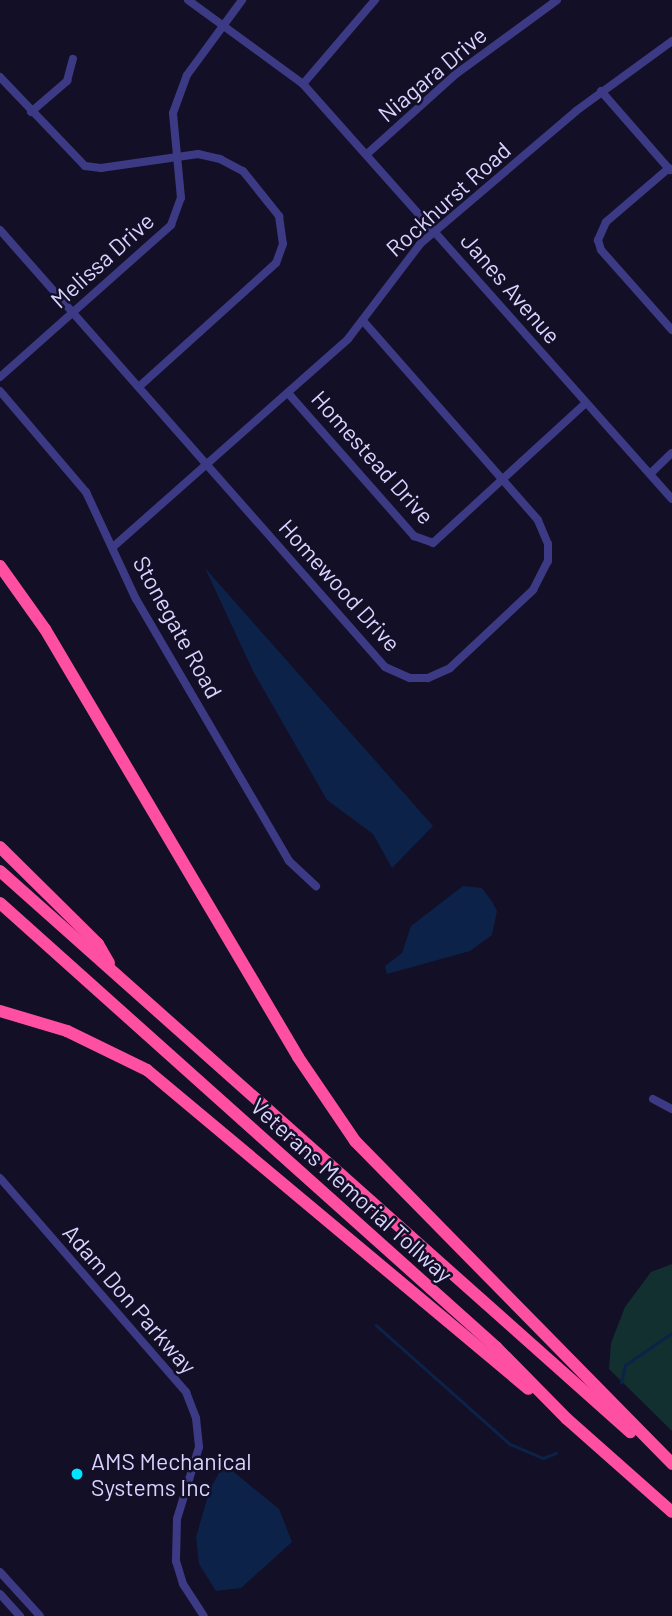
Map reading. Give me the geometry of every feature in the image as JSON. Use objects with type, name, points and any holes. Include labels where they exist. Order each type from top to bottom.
[{"type":"highway","points":[[0,566],[45,629],[298,1057],[355,1141],[672,1464]]},
{"type":"highway","points":[[0,847],[98,944],[116,975]]},
{"type":"highway","name":"Veterans Memorial Tollway","points":[[0,871],[672,1470]]},
{"type":"highway","name":"Veterans Memorial Tollway","points":[[0,903],[496,1347],[566,1419],[672,1512]]},
{"type":"highway","points":[[0,1011],[67,1031],[122,1055],[180,1094],[477,1349],[566,1419]]},
{"type":"highway","points":[[0,1019],[67,1031]]},
{"type":"street","name":"Janes Avenue","points":[[188,0],[303,84],[672,499]]},
{"type":"street","name":"Melissa Drive","points":[[0,377],[171,225],[181,198],[173,113],[187,75],[242,0]]},
{"type":"street","points":[[303,84],[375,0]]},
{"type":"street","name":"Niagara Drive","points":[[367,154],[456,74],[557,0]]},
{"type":"street","name":"Rockhurst Road","points":[[113,547],[348,339],[401,264],[435,232],[601,91],[672,41]]},
{"type":"street","points":[[31,112],[66,80],[73,59]]},
{"type":"street","points":[[0,77],[85,166],[101,168],[198,154],[243,171],[279,216],[283,244],[276,263],[262,279],[139,387]]},
{"type":"street","points":[[601,91],[670,170],[606,222],[598,240],[601,250],[672,330]]},
{"type":"street","name":"Homewood Drive","points":[[0,230],[385,667],[410,678],[428,678],[450,668],[543,576],[548,544],[538,520],[362,320]]},
{"type":"street","name":"Stonegate Road","points":[[0,391],[86,492],[136,599],[289,862],[316,886]]},
{"type":"street","name":"Homestead Drive","points":[[288,393],[420,540],[433,543],[443,538],[586,403]]},
{"type":"street","points":[[650,474],[672,453]]},
{"type":"street","points":[[653,1099],[672,1109]]},
{"type":"street","name":"Adam Don Parkway","points":[[0,1178],[186,1392],[196,1419],[200,1447],[177,1519],[176,1561],[183,1584],[204,1616]]},
{"type":"street","points":[[0,1572],[40,1616]]},
{"type":"street","points":[[0,1594],[20,1616]]},
{"type":"green space","points":[[672,1264],[672,1431],[609,1369],[611,1343],[625,1307],[651,1272]]},
{"type":"water","points":[[205,568],[433,826],[392,868],[373,834],[327,800],[253,671]]},
{"type":"water","points":[[463,886],[482,888],[491,900],[497,911],[492,935],[470,951],[387,974],[385,966],[402,953],[411,926]]},
{"type":"water","points":[[229,1468],[279,1509],[292,1542],[241,1588],[216,1591],[199,1564],[196,1537],[210,1489],[220,1471]]},
{"type":"waterway","points":[[376,1325],[510,1444],[543,1458],[556,1453]]},
{"type":"waterway","points":[[621,1383],[625,1365],[672,1333]]},
{"type":"place","name":"AMS Mechanical Systems Inc","points":[[77,1474]]}]
